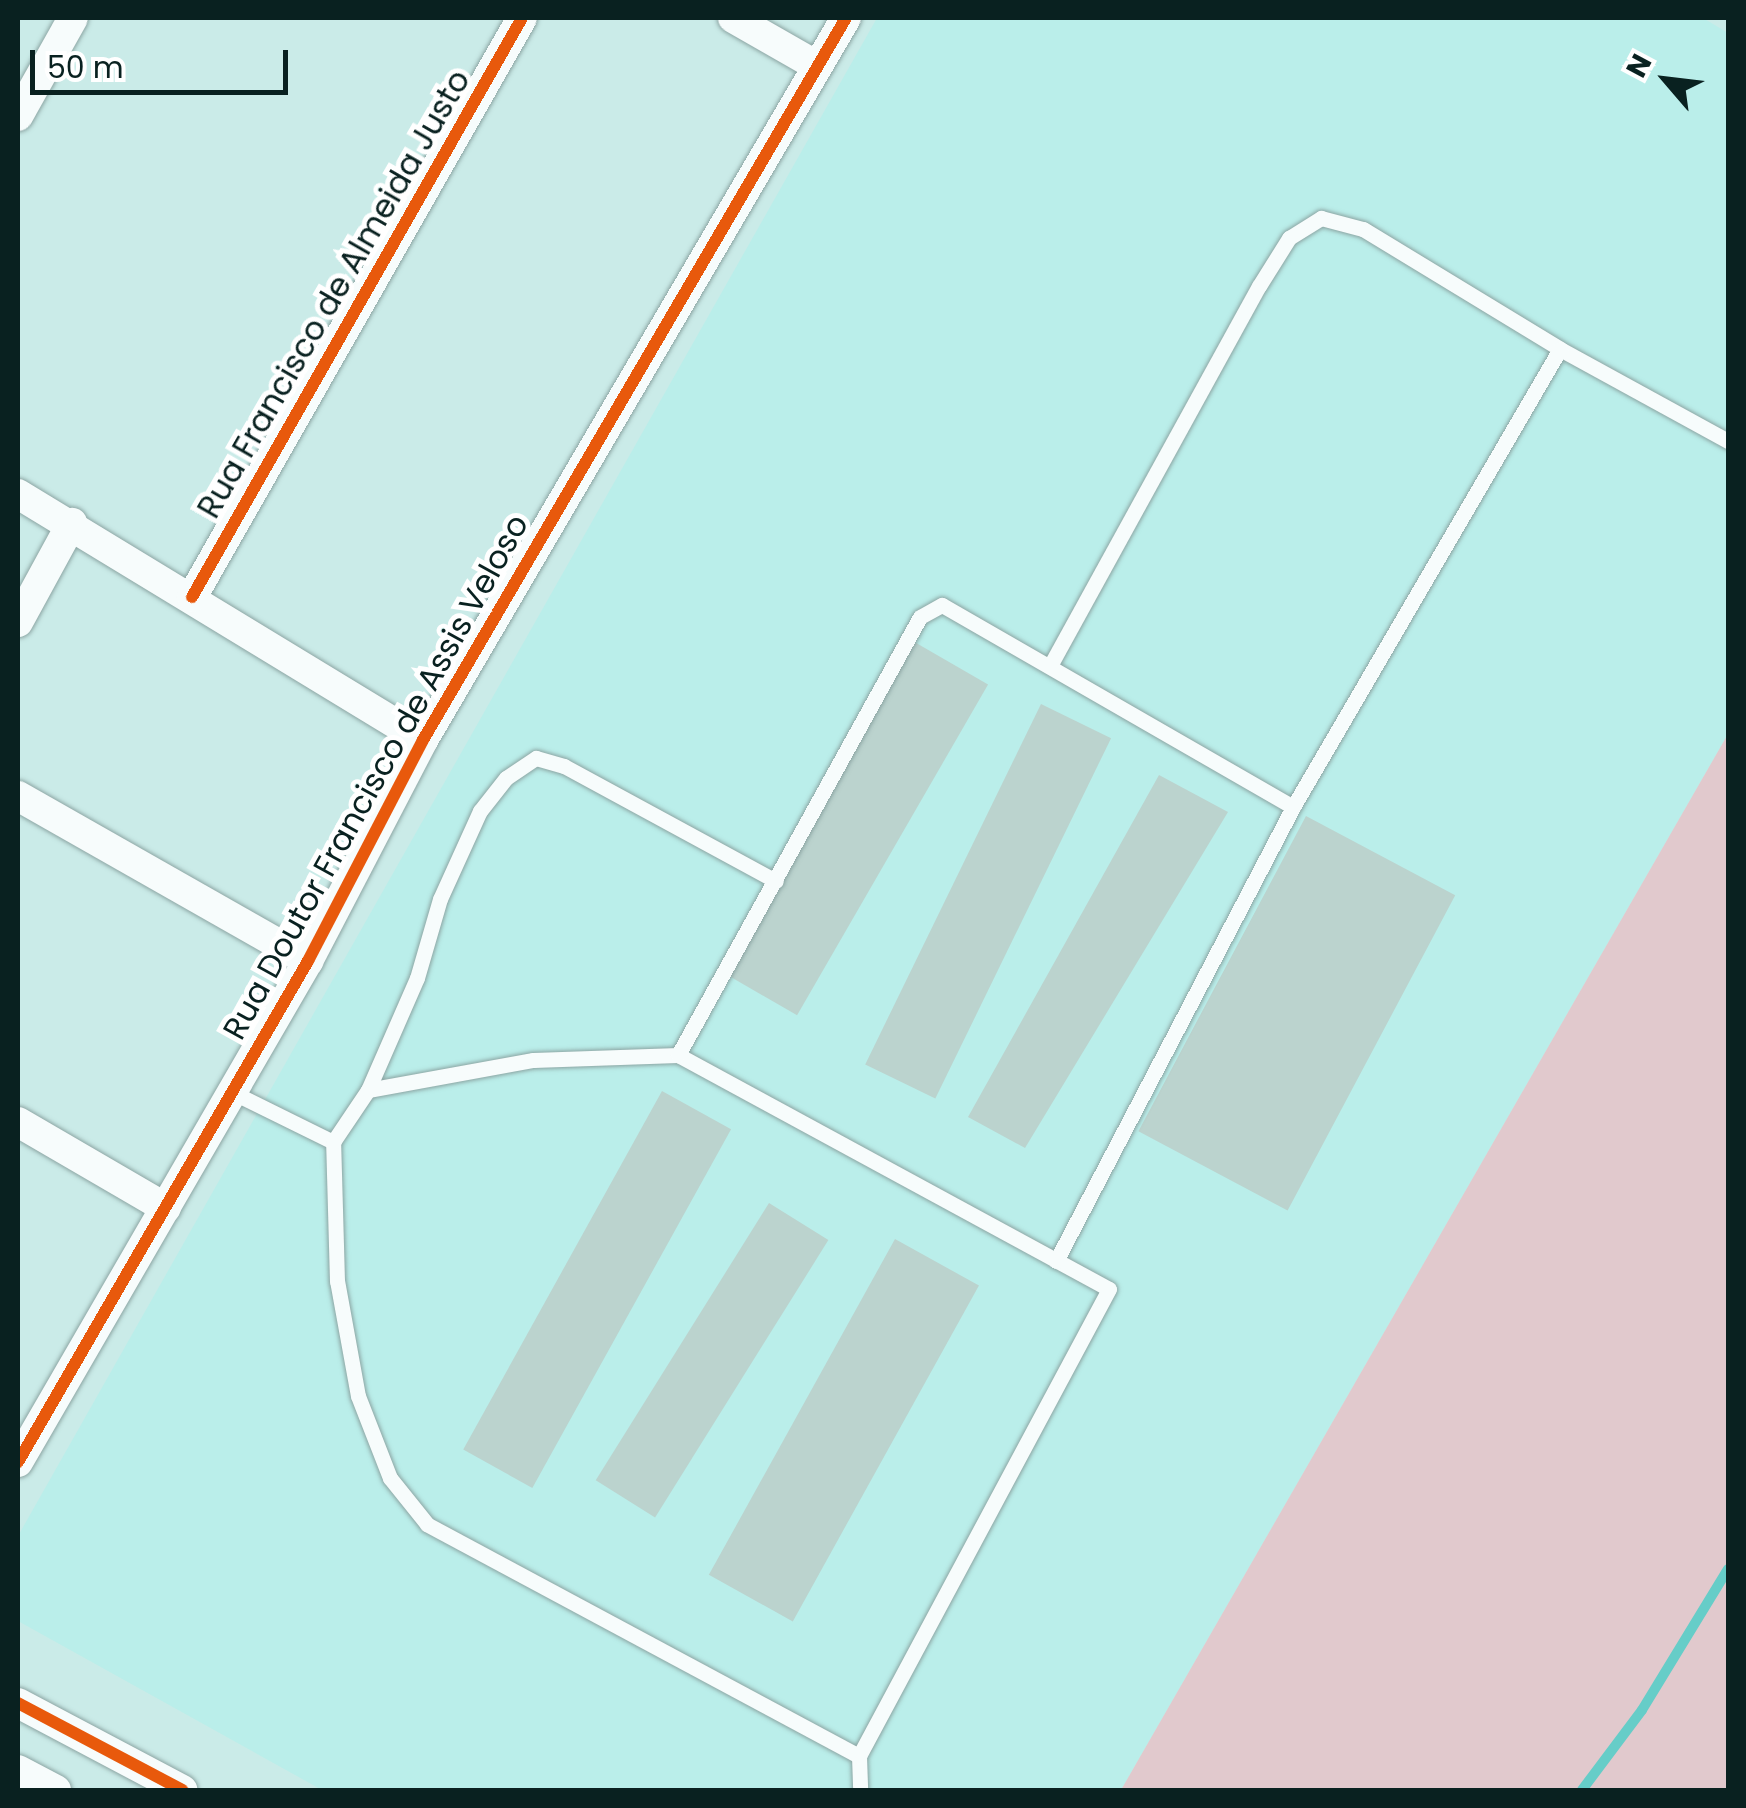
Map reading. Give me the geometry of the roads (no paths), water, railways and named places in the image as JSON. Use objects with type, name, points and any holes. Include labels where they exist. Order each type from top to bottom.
[{"type":"street","points":[[18,116],[73,18]]},
{"type":"street","name":"Rua Francisco de Almeida Justo","points":[[192,598],[522,18]]},
{"type":"street","points":[[733,18],[817,66]]},
{"type":"street","name":"Rua Doutor Francisco de Assis Veloso","points":[[18,1462],[29,1415],[166,1208],[308,961],[422,740],[846,18]]},
{"type":"street","points":[[18,494],[422,740]]},
{"type":"street","points":[[18,622],[72,524]]},
{"type":"street","points":[[18,796],[308,961]]},
{"type":"street","points":[[18,1122],[166,1208]]},
{"type":"street","points":[[18,1703],[182,1790]]},
{"type":"street","points":[[18,1770],[56,1790]]},
{"type":"lane","points":[[1051,664],[1259,286],[1290,238],[1321,218],[1364,229],[1560,349],[1728,441]]},
{"type":"lane","points":[[1056,1261],[1294,807],[1560,349]]},
{"type":"lane","points":[[678,1054],[920,616],[942,605],[1051,664],[1294,807]]},
{"type":"lane","points":[[776,881],[564,766],[536,758],[506,778],[480,811],[440,898],[417,978],[368,1090],[333,1142],[336,1281],[358,1396],[390,1478],[427,1524],[859,1756]]},
{"type":"lane","points":[[368,1090],[533,1060],[678,1054],[1109,1289],[859,1756],[860,1790]]},
{"type":"lane","points":[[232,1092],[333,1142]]},
{"type":"waterway","points":[[1582,1790],[1642,1710],[1728,1569]]}]
